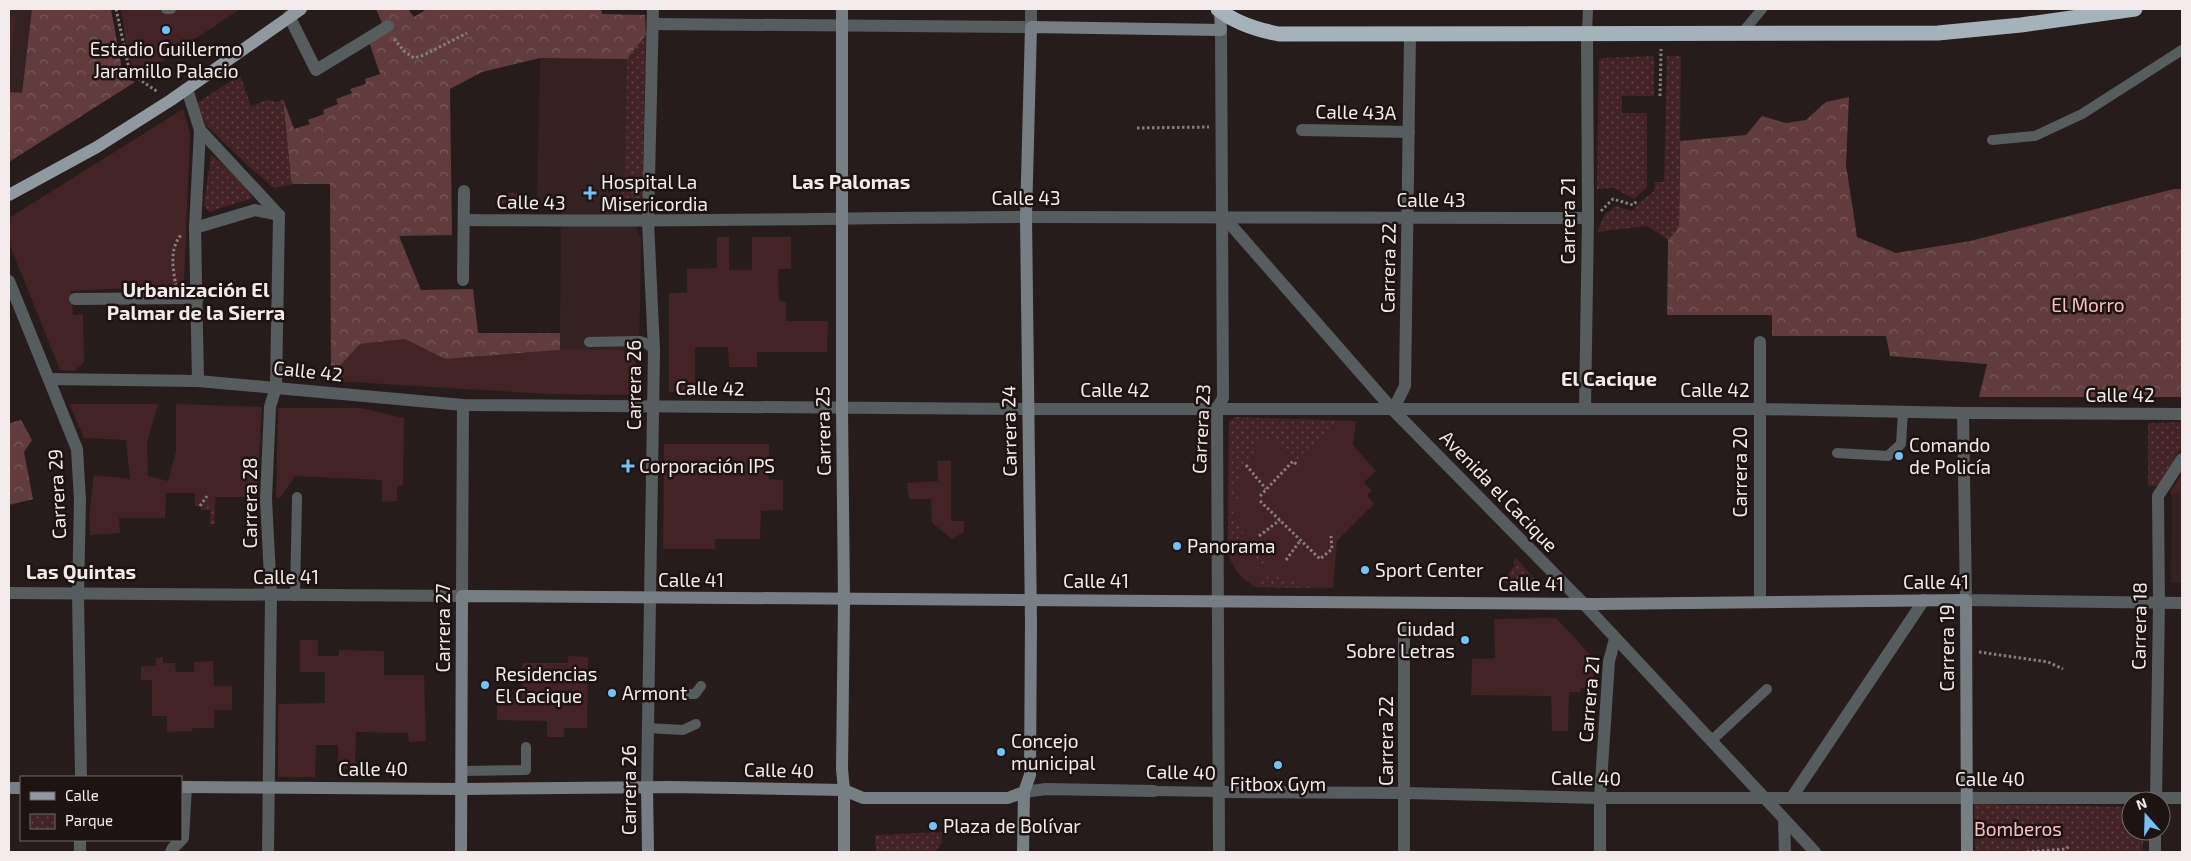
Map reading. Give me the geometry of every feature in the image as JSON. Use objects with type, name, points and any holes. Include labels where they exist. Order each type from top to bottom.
[{"type":"highway","points":[[1220,9],[1246,25],[1279,34],[1410,35],[1938,33],[2021,25],[2135,9]]},
{"type":"main road","points":[[9,195],[97,147],[187,89],[287,13],[301,9]]},
{"type":"main road","name":"Carrera 25","points":[[842,9],[844,600],[842,769],[844,852]]},
{"type":"main road","name":"Carrera 23","points":[[1220,9],[1220,30]]},
{"type":"main road","points":[[1031,27],[1220,30]]},
{"type":"main road","name":"Carrera 24","points":[[1023,852],[1024,792],[1030,775],[1031,600],[1026,217],[1031,27]]},
{"type":"main road","name":"Calle 41","points":[[462,596],[651,599],[1583,603],[1966,600]]},
{"type":"main road","name":"Carrera 27","points":[[461,852],[462,596]]},
{"type":"main road","name":"Carrera 19","points":[[1966,600],[1968,852]]},
{"type":"main road","name":"Calle 40","points":[[184,787],[844,790],[863,798],[1008,798],[1024,792]]},
{"type":"main road","name":"Carrera 26","points":[[647,788],[648,852]]},
{"type":"street","name":"Carrera 26","points":[[647,788],[654,350],[648,221],[653,9]]},
{"type":"street","name":"Carrera 24","points":[[1031,9],[1031,27]]},
{"type":"street","points":[[287,13],[316,70],[388,26]]},
{"type":"street","points":[[653,24],[1031,27]]},
{"type":"street","name":"Carrera 23","points":[[1219,852],[1220,792],[1216,601],[1217,408],[1223,398],[1220,30]]},
{"type":"street","name":"Carrera 21","points":[[1584,409],[1588,218],[1588,33]]},
{"type":"street","name":"Carrera 22","points":[[1393,410],[1405,386],[1410,35]]},
{"type":"street","points":[[187,89],[200,130],[195,228],[198,298],[198,381]]},
{"type":"street","points":[[200,130],[278,215]]},
{"type":"street","name":"Calle 43A","points":[[1302,130],[1409,132]]},
{"type":"street","points":[[463,280],[464,191]]},
{"type":"street","points":[[195,228],[255,210],[278,215]]},
{"type":"street","name":"Carrera 28","points":[[268,852],[271,596],[266,499],[270,407],[276,386],[278,215]]},
{"type":"street","name":"Calle 43","points":[[464,220],[648,221],[1223,216],[1588,218]]},
{"type":"street","name":"Avenida el Cacique","points":[[1223,216],[1393,410],[1583,603],[1711,741],[1767,798],[1815,852]]},
{"type":"street","name":"Carrera 29","points":[[9,282],[77,450],[80,500],[78,594],[81,776]]},
{"type":"street","points":[[75,298],[198,298]]},
{"type":"street","name":"Carrera 20","points":[[1760,342],[1760,602]]},
{"type":"street","name":"Calle 42","points":[[49,379],[198,381],[276,386],[464,405],[842,409],[1217,408],[1393,410],[1759,408],[1964,413],[2182,414]]},
{"type":"street","name":"Carrera 27","points":[[462,596],[464,405]]},
{"type":"street","name":"Carrera 19","points":[[1964,413],[1966,600]]},
{"type":"street","name":"Carrera 18","points":[[2156,791],[2159,603],[2158,496],[2182,459]]},
{"type":"street","name":"Calle 41","points":[[9,592],[271,596],[462,596]]},
{"type":"street","points":[[1792,797],[1924,600]]},
{"type":"street","name":"Calle 41","points":[[1966,600],[2182,603]]},
{"type":"street","name":"Carrera 22","points":[[1404,630],[1404,852]]},
{"type":"street","name":"Carrera 21","points":[[1600,852],[1600,798],[1609,661],[1615,639]]},
{"type":"street","points":[[182,839],[184,787]]},
{"type":"street","name":"Calle 40","points":[[1024,792],[1046,789],[1154,791]]},
{"type":"street","name":"Calle 40","points":[[1220,792],[1405,793],[1600,798],[2121,799]]},
{"type":"street","points":[[1784,819],[1785,852]]},
{"type":"street","points":[[172,852],[173,848],[180,841]]},
{"type":"lane","points":[[166,9],[171,9]]},
{"type":"lane","points":[[1588,9],[1588,33]]},
{"type":"lane","points":[[1742,33],[1762,9]]},
{"type":"lane","points":[[1992,140],[2035,136],[2074,118],[2182,50]]},
{"type":"lane","points":[[589,342],[640,341],[654,350]]},
{"type":"lane","points":[[1837,453],[1888,456],[1901,444],[1902,411]]},
{"type":"lane","points":[[295,596],[297,497]]},
{"type":"lane","points":[[649,694],[695,694],[701,686]]},
{"type":"lane","points":[[1711,741],[1767,689]]},
{"type":"lane","points":[[648,728],[683,730],[696,724]]},
{"type":"lane","points":[[462,771],[526,770],[526,747]]},
{"type":"lane","name":"Calle 40","points":[[1154,791],[1220,792]]},
{"type":"path","points":[[116,9],[130,73],[170,100]]},
{"type":"path","points":[[388,26],[392,36],[400,46],[414,58],[424,55],[467,33]]},
{"type":"path","points":[[1660,96],[1661,33]]},
{"type":"path","points":[[1137,128],[1222,127]]},
{"type":"path","points":[[1613,199],[1633,205],[1637,201]]},
{"type":"path","points":[[178,298],[172,266],[173,250],[179,236],[195,228]]},
{"type":"path","points":[[1260,496],[1293,461],[1298,466]]},
{"type":"path","points":[[1246,465],[1266,489]]},
{"type":"path","points":[[200,506],[207,496]]},
{"type":"path","points":[[1260,501],[1320,559],[1332,549],[1331,536]]},
{"type":"path","points":[[1259,536],[1280,520]]},
{"type":"path","points":[[1286,560],[1300,540]]},
{"type":"path","points":[[1966,651],[2048,662],[2063,669]]},
{"type":"path","points":[[2027,852],[2067,847]]},
{"type":"shaded area","points":[[9,9],[32,9],[22,94],[9,92]]},
{"type":"shaded area","name":"Hospital La Misericordia","points":[[646,35],[642,195],[637,207],[638,237],[641,237],[639,351],[560,350],[561,206],[544,206],[537,199],[540,58],[627,59]]},
{"type":"shaded area","points":[[2182,489],[2182,583],[2171,583],[2172,496]]},
{"type":"green space","points":[[32,9],[111,9],[123,75],[135,82],[9,162],[9,92],[22,93]]},
{"type":"green space","name":"Estadio Guillermo Jaramillo Palacio","points":[[121,9],[240,9],[146,72],[133,69],[127,50]]},
{"type":"green space","points":[[376,9],[408,9],[414,17],[427,9],[601,9],[602,14],[645,15],[646,35],[627,59],[540,58],[482,72],[450,89],[452,235],[399,236],[421,290],[473,289],[478,333],[560,333],[560,350],[445,359],[405,339],[360,344],[337,369],[331,365],[330,184],[294,184],[291,181],[283,99],[294,129],[310,124],[308,120],[324,114],[323,110],[338,104],[336,99],[352,93],[350,89],[366,84],[365,79],[380,74],[368,39],[386,32]]},
{"type":"green space","points":[[9,15],[16,16],[9,64]]},
{"type":"green space","points":[[646,35],[642,195],[637,207],[623,207],[621,193],[624,192],[627,59]]},
{"type":"green space","points":[[1654,56],[1654,96],[1622,96],[1622,113],[1647,113],[1647,187],[1634,199],[1614,188],[1597,189],[1599,58]]},
{"type":"green space","points":[[1667,56],[1681,56],[1679,227],[1668,240],[1647,226],[1597,232],[1605,214],[1616,206],[1632,211],[1654,191],[1655,182],[1664,182]]},
{"type":"green space","points":[[240,75],[251,106],[267,100],[277,102],[283,99],[291,181],[294,184],[274,188],[206,125],[197,103]]},
{"type":"green space","name":"El Morro","points":[[1849,97],[1846,165],[1857,237],[1896,253],[1970,241],[2174,189],[2182,189],[2182,397],[1979,397],[1987,364],[1890,356],[1886,336],[1772,336],[1772,315],[1667,315],[1668,240],[1679,227],[1680,141],[1746,135],[1762,116],[1786,123],[1806,120],[1826,102]]},
{"type":"green space","points":[[183,109],[190,133],[184,285],[71,291],[73,315],[83,314],[84,362],[75,371],[60,370],[9,243],[9,218]]},
{"type":"green space","points":[[211,154],[240,180],[253,198],[209,212],[204,205]]},
{"type":"green space","points":[[496,193],[520,193],[520,204],[496,203]]},
{"type":"green space","points":[[717,237],[729,237],[729,270],[752,270],[752,237],[791,237],[791,269],[778,269],[779,301],[786,302],[786,321],[828,321],[827,352],[757,352],[757,367],[729,367],[728,347],[695,347],[695,392],[669,392],[669,293],[687,293],[687,269],[717,268]]},
{"type":"green space","points":[[405,339],[445,359],[560,350],[622,350],[635,361],[640,388],[634,395],[547,394],[334,381],[331,365],[337,369],[360,344]]},
{"type":"green space","points":[[69,404],[158,404],[147,443],[148,476],[168,481],[176,451],[176,404],[262,407],[257,497],[216,497],[215,506],[195,506],[195,493],[166,493],[165,518],[119,518],[120,533],[90,535],[89,517],[94,475],[130,479],[126,440],[84,438]]},
{"type":"green space","points":[[278,408],[361,408],[404,418],[403,485],[397,487],[397,501],[382,502],[382,480],[295,476],[281,497],[276,498]]},
{"type":"green space","points":[[1235,417],[1356,421],[1353,445],[1376,471],[1364,482],[1372,491],[1367,495],[1374,504],[1337,541],[1333,588],[1256,587],[1246,581],[1231,562],[1228,550],[1229,422]]},
{"type":"green space","points":[[1235,417],[1342,421],[1299,464],[1278,439],[1261,440],[1236,482],[1238,499],[1229,503],[1243,533],[1241,538],[1228,550],[1229,422]]},
{"type":"green space","points":[[9,420],[10,423],[21,420],[32,440],[24,452],[33,499],[9,505]]},
{"type":"green space","points":[[2182,422],[2182,447],[2158,486],[2148,486],[2148,423]]},
{"type":"green space","points":[[664,444],[769,444],[769,479],[783,480],[783,510],[761,511],[760,539],[715,539],[715,549],[663,549]]},
{"type":"green space","points":[[937,461],[951,461],[951,521],[964,521],[964,532],[952,539],[932,523],[931,499],[909,499],[907,483],[938,481]]},
{"type":"green space","points":[[2182,474],[2182,489],[2172,496],[2170,492]]},
{"type":"green space","points":[[201,506],[215,506],[215,524],[210,524],[210,510],[201,510]]},
{"type":"green space","points":[[1251,544],[1270,563],[1261,571],[1243,550]]},
{"type":"green space","points":[[1516,558],[1539,584],[1536,589],[1512,589],[1504,581],[1515,564],[1513,562]]},
{"type":"green space","points":[[1270,575],[1315,588],[1256,587]]},
{"type":"green space","points":[[1556,618],[1594,659],[1593,688],[1581,688],[1580,692],[1569,692],[1568,731],[1552,731],[1551,696],[1471,695],[1472,659],[1495,658],[1494,619]]},
{"type":"green space","points":[[300,640],[318,640],[318,656],[339,656],[339,650],[384,651],[384,675],[424,675],[426,741],[409,742],[408,733],[356,732],[355,770],[338,768],[338,745],[316,745],[315,777],[278,777],[278,704],[325,703],[325,672],[300,672]]},
{"type":"green space","points":[[568,656],[588,657],[587,728],[564,728],[564,737],[547,737],[547,721],[497,720],[497,698],[522,698],[522,663],[568,663]]},
{"type":"green space","points":[[163,657],[163,663],[175,663],[176,672],[194,672],[194,662],[213,661],[214,686],[232,686],[232,710],[215,710],[214,728],[193,728],[192,731],[167,732],[167,716],[152,716],[152,680],[141,680],[141,666],[156,666],[156,658]]},
{"type":"green space","name":"Bomberos","points":[[1974,804],[2121,807],[2121,841],[2143,841],[2143,852],[1975,852]]},
{"type":"green space","points":[[942,832],[942,842],[935,852],[876,852],[875,835]]},
{"type":"place","name":"Estadio Guillermo Jaramillo Palacio","points":[[166,30]]},
{"type":"place","name":"Hospital La Misericordia","points":[[590,193]]},
{"type":"place","name":"Comando de Policía","points":[[1899,456]]},
{"type":"place","name":"Corporación IPS","points":[[628,466]]},
{"type":"place","name":"Panorama","points":[[1177,546]]},
{"type":"place","name":"Sport Center","points":[[1365,570]]},
{"type":"place","name":"Ciudad Sobre Letras","points":[[1465,640]]},
{"type":"place","name":"Residencias El Cacique","points":[[485,685]]},
{"type":"place","name":"Armont","points":[[612,693]]},
{"type":"place","name":"Concejo municipal","points":[[1001,752]]},
{"type":"place","name":"Fitbox Gym","points":[[1278,765]]},
{"type":"place","name":"Plaza de Bolívar","points":[[933,826]]},
{"type":"district","name":"Las Palomas","points":[[851,182]]},
{"type":"district","name":"Urbanización El Palmar de la Sierra","points":[[196,302]]},
{"type":"district","name":"El Cacique","points":[[1609,379]]},
{"type":"district","name":"Las Quintas","points":[[81,572]]}]
